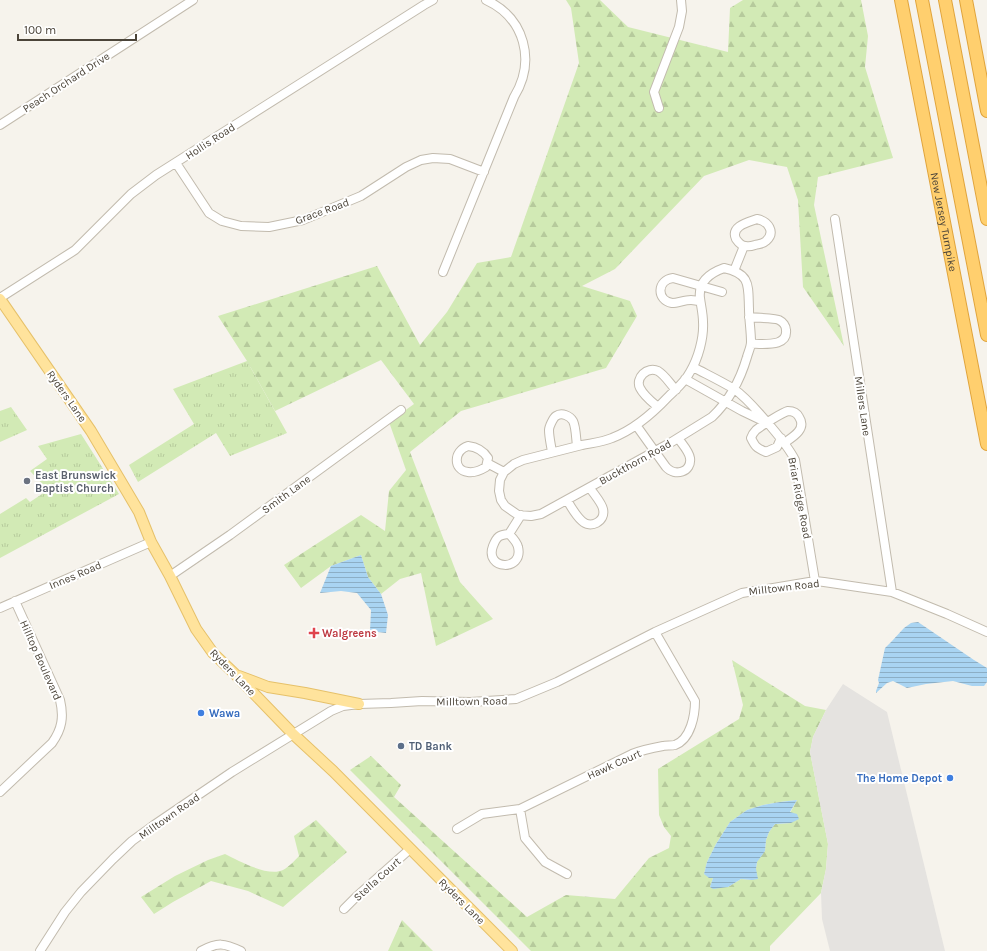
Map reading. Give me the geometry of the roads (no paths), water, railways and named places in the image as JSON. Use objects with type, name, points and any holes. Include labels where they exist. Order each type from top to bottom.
[{"type":"highway","name":"New Jersey Turnpike","points":[[902,0],[987,444]]},
{"type":"highway","name":"New Jersey Turnpike","points":[[922,0],[987,335]]},
{"type":"highway","points":[[945,0],[987,219]]},
{"type":"highway","points":[[966,0],[987,111]]},
{"type":"main road","name":"Ryders Lane","points":[[0,298],[91,431],[139,512],[151,542],[170,576],[196,629],[213,653],[512,951]]},
{"type":"main road","points":[[236,676],[268,687],[359,704]]},
{"type":"street","name":"Peach Orchard Drive","points":[[0,125],[193,0]]},
{"type":"street","name":"Hollis Road","points":[[0,298],[75,250],[131,194],[156,175],[433,0]]},
{"type":"street","points":[[443,272],[523,78],[525,51],[519,31],[502,9],[486,0]]},
{"type":"street","points":[[659,108],[654,92],[679,27],[682,11],[681,0]]},
{"type":"street","name":"Grace Road","points":[[176,163],[209,212],[222,221],[241,226],[270,227],[303,220],[361,196],[406,167],[421,160],[433,158],[450,160],[484,172]]},
{"type":"street","name":"Millers Lane","points":[[835,219],[892,592]]},
{"type":"street","points":[[509,534],[521,515],[518,515],[506,506],[501,500],[499,491],[500,480],[504,472],[514,464],[523,460],[611,439],[644,420],[658,407],[676,390],[690,373],[697,358],[701,342],[703,323],[700,301],[701,286],[706,277],[715,271],[724,268],[734,271],[744,246]]},
{"type":"street","name":"Buckthorn Road","points":[[521,515],[531,516],[541,514],[590,488],[655,452],[712,417],[726,402],[734,390],[751,344],[748,286],[742,274],[734,271]]},
{"type":"street","points":[[700,301],[690,300],[672,303],[663,298],[660,288],[665,280],[668,278],[674,278],[722,292]]},
{"type":"street","points":[[749,317],[775,318],[783,322],[786,327],[785,337],[775,344],[751,344]]},
{"type":"street","name":"Briar Ridge Road","points":[[693,367],[734,390],[753,406],[791,452],[795,460],[814,581]]},
{"type":"street","points":[[658,407],[643,393],[640,388],[639,380],[644,372],[655,370],[660,372],[676,390]]},
{"type":"street","name":"Briar Ridge Road","points":[[685,379],[742,411],[767,422]]},
{"type":"street","name":"Smith Lane","points":[[170,576],[230,535],[401,410]]},
{"type":"street","points":[[787,411],[797,414],[802,423],[799,432],[783,441],[777,447],[766,452],[758,449],[750,438],[756,430],[767,422],[787,411]]},
{"type":"street","points":[[552,452],[549,429],[557,415],[562,414],[572,419],[577,446]]},
{"type":"street","points":[[636,425],[668,470],[679,473],[688,467],[690,457],[678,438]]},
{"type":"street","points":[[487,463],[504,472]]},
{"type":"street","points":[[567,500],[580,520],[592,525],[597,523],[601,519],[603,509],[590,488]]},
{"type":"street","name":"Innes Road","points":[[0,608],[151,542]]},
{"type":"street","name":"Milltown Road","points":[[40,951],[64,912],[81,892],[132,841],[232,772],[331,711],[343,706],[422,701],[470,702],[516,699],[557,682],[655,632],[742,592],[814,581],[892,592],[987,632]]},
{"type":"street","name":"Hilltop Boulevard","points":[[0,792],[52,743],[60,729],[62,719],[60,700],[15,601]]},
{"type":"street","name":"Hawk Court","points":[[456,829],[482,814],[520,809],[632,754],[649,748],[664,745],[675,745],[684,738],[691,728],[695,714],[695,701],[655,632]]},
{"type":"street","points":[[520,809],[525,838],[545,862],[567,874]]},
{"type":"street","name":"Stella Court","points":[[344,909],[410,849]]},
{"type":"street","points":[[201,951],[211,945],[228,945],[241,951]]},
{"type":"water","points":[[361,555],[368,577],[381,594],[388,615],[386,633],[370,631],[371,610],[357,593],[341,591],[320,593],[331,566]]},
{"type":"water","points":[[918,622],[987,668],[987,682],[984,686],[972,686],[953,681],[907,688],[893,681],[887,683],[876,693],[885,648],[904,628],[911,623]]},
{"type":"water","points":[[797,800],[790,812],[797,814],[799,819],[791,823],[775,824],[769,832],[766,840],[765,851],[757,862],[756,869],[758,879],[741,879],[728,887],[713,889],[710,887],[713,878],[709,878],[704,874],[707,862],[730,822],[747,810],[763,805]]},
{"type":"place","name":"East Brunswick Baptist Church","points":[[27,481]]},
{"type":"place","name":"Walgreens","points":[[314,633]]},
{"type":"place","name":"Wawa","points":[[201,713]]},
{"type":"place","name":"TD Bank","points":[[401,746]]},
{"type":"place","name":"The Home Depot","points":[[950,778]]}]
